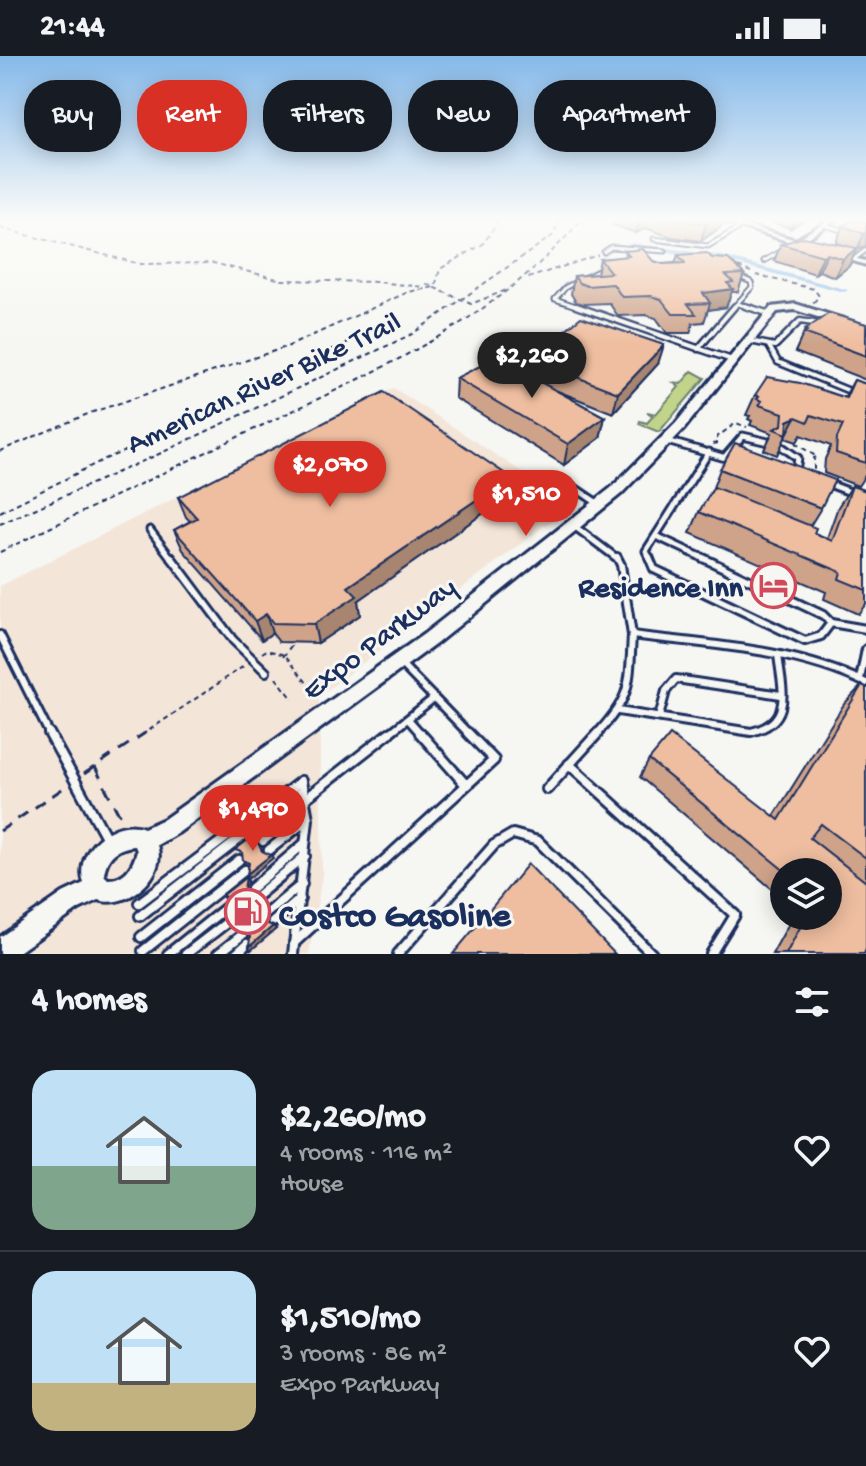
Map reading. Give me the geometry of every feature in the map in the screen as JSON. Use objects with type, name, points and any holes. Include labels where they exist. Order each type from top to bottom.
[{"type":"street","points":[[770,314],[783,307],[806,310],[864,329]]},
{"type":"street","name":"Expo Parkway","points":[[146,847],[399,662],[600,504],[667,441],[770,314]]},
{"type":"street","points":[[127,835],[146,847],[143,871],[131,885],[112,892],[96,882],[96,859],[109,842],[127,835]]},
{"type":"street","points":[[0,951],[96,882]]},
{"type":"lane","points":[[615,264],[566,287],[555,299],[733,360]]},
{"type":"lane","points":[[698,349],[752,287],[751,282],[738,276]]},
{"type":"lane","points":[[738,304],[770,314]]},
{"type":"lane","points":[[749,340],[769,346],[780,343],[800,321],[827,327]]},
{"type":"lane","points":[[769,346],[778,362],[856,394]]},
{"type":"lane","points":[[725,458],[743,436],[768,442]]},
{"type":"lane","points":[[667,441],[735,462]]},
{"type":"lane","points":[[781,446],[798,458],[792,473],[808,476]]},
{"type":"lane","points":[[709,452],[646,551],[654,569],[805,641],[817,640],[828,632],[831,623]]},
{"type":"lane","points":[[819,480],[866,498]]},
{"type":"lane","points":[[566,482],[600,504]]},
{"type":"lane","points":[[547,789],[618,711],[629,691],[632,635],[621,565],[616,556],[574,526]]},
{"type":"lane","points":[[150,530],[233,640],[266,672]]},
{"type":"lane","points":[[656,536],[823,615],[831,623],[866,629]]},
{"type":"lane","points":[[0,635],[109,842]]},
{"type":"lane","points":[[632,635],[778,655],[841,668],[863,681],[866,649]]},
{"type":"lane","points":[[618,711],[751,732],[763,731],[782,715],[778,655]]},
{"type":"lane","points":[[294,943],[494,760],[399,662]]},
{"type":"lane","points":[[659,717],[666,691],[676,679],[781,695]]},
{"type":"lane","points":[[263,841],[305,798],[434,698]]},
{"type":"lane","points":[[408,719],[466,785]]},
{"type":"lane","points":[[569,764],[735,915],[711,954]]},
{"type":"lane","points":[[276,805],[301,781],[308,819],[293,954]]},
{"type":"lane","points":[[269,850],[308,819]]},
{"type":"lane","points":[[139,903],[254,822],[140,916]]},
{"type":"lane","points":[[398,954],[494,845],[513,834],[538,841],[652,954]]},
{"type":"lane","points":[[306,843],[255,892],[306,855]]},
{"type":"lane","points":[[141,937],[239,860]]},
{"type":"lane","points":[[143,951],[245,870]]},
{"type":"lane","points":[[268,912],[303,883]]},
{"type":"lane","points":[[273,922],[301,899]]},
{"type":"lane","points":[[168,954],[228,906]]},
{"type":"lane","points":[[186,954],[234,917]]},
{"type":"lane","points":[[218,954],[242,935]]},
{"type":"lane","points":[[236,954],[247,944]]},
{"type":"path","points":[[118,261],[140,264],[213,263],[282,280],[379,282],[435,287]]},
{"type":"path","points":[[435,287],[440,269],[454,261]]},
{"type":"path","name":"American River Bike Trail","points":[[0,524],[387,347],[418,330],[517,261]]},
{"type":"path","points":[[0,552],[446,334],[524,280],[545,261]]},
{"type":"path","points":[[426,284],[460,301],[474,303],[524,280],[579,261]]},
{"type":"path","points":[[734,266],[814,289],[819,296],[806,310]]},
{"type":"path","points":[[0,451],[90,413],[289,346],[385,301],[430,287]]},
{"type":"path","points":[[0,512],[105,459],[213,416],[241,402],[261,381],[353,340]]},
{"type":"path","points":[[284,656],[294,642]]},
{"type":"path","points":[[0,831],[267,650],[284,656],[311,688]]},
{"type":"path","points":[[276,678],[293,699]]},
{"type":"path","points":[[95,767],[117,811],[126,819]]},
{"type":"shaded area","points":[[394,388],[572,505],[319,696],[322,875],[309,954],[0,954],[0,586]]},
{"type":"green space","points":[[692,371],[705,378],[659,432],[639,424],[640,421],[647,423],[653,416],[647,412],[656,414],[679,387],[674,383],[681,384]]},
{"type":"building","points":[[601,261],[653,261],[663,264],[730,261],[744,274],[726,275],[733,282],[727,283],[733,289],[703,293],[710,303],[688,304],[696,314],[673,314],[661,299],[651,296],[622,297],[613,284],[587,286],[579,283],[574,276],[611,273]]},
{"type":"building","points":[[829,313],[866,324],[866,356],[804,333]]},
{"type":"building","points":[[581,317],[664,345],[618,393],[530,359]]},
{"type":"building","points":[[496,358],[605,417],[568,444],[456,378]]},
{"type":"building","points":[[767,377],[800,383],[846,398],[854,380],[866,384],[866,463],[836,453],[837,438],[843,425],[811,415],[808,422],[796,417],[788,421],[787,434],[774,429],[782,425],[783,413],[759,405],[762,401],[755,395]]},
{"type":"building","points":[[384,392],[510,477],[348,587],[357,596],[314,624],[273,623],[266,614],[255,621],[174,530],[197,518],[178,497]]},
{"type":"building","points":[[735,443],[835,480],[821,508],[720,469]]},
{"type":"building","points":[[852,486],[866,491],[866,590],[839,579],[841,572],[699,512],[714,487],[816,528],[814,533],[832,541]]},
{"type":"building","points":[[862,685],[866,687],[866,858],[821,824],[810,838],[835,858],[770,859],[649,760],[670,735],[779,820]]},
{"type":"building","points":[[268,792],[266,802],[273,810],[281,812],[259,829],[261,820],[256,811],[246,808]]},
{"type":"building","points":[[254,835],[262,851],[271,855],[247,874],[249,863],[243,860],[242,852],[235,850]]},
{"type":"building","points":[[842,863],[866,882],[864,954],[786,954],[799,930],[842,930]]},
{"type":"building","points":[[528,864],[615,954],[453,954]]},
{"type":"building","name":"Costco Gasoline","points":[[246,877],[244,889],[250,898],[258,899],[265,923],[273,926],[249,947],[250,937],[244,927],[237,926],[235,920],[237,910],[231,907],[230,898],[222,896]]},
{"type":"waterway","points":[[733,261],[844,290]]},
{"type":"place","name":"Residence Inn","points":[[774,586]]},
{"type":"place","name":"Costco Gasoline","points":[[248,912]]}]
